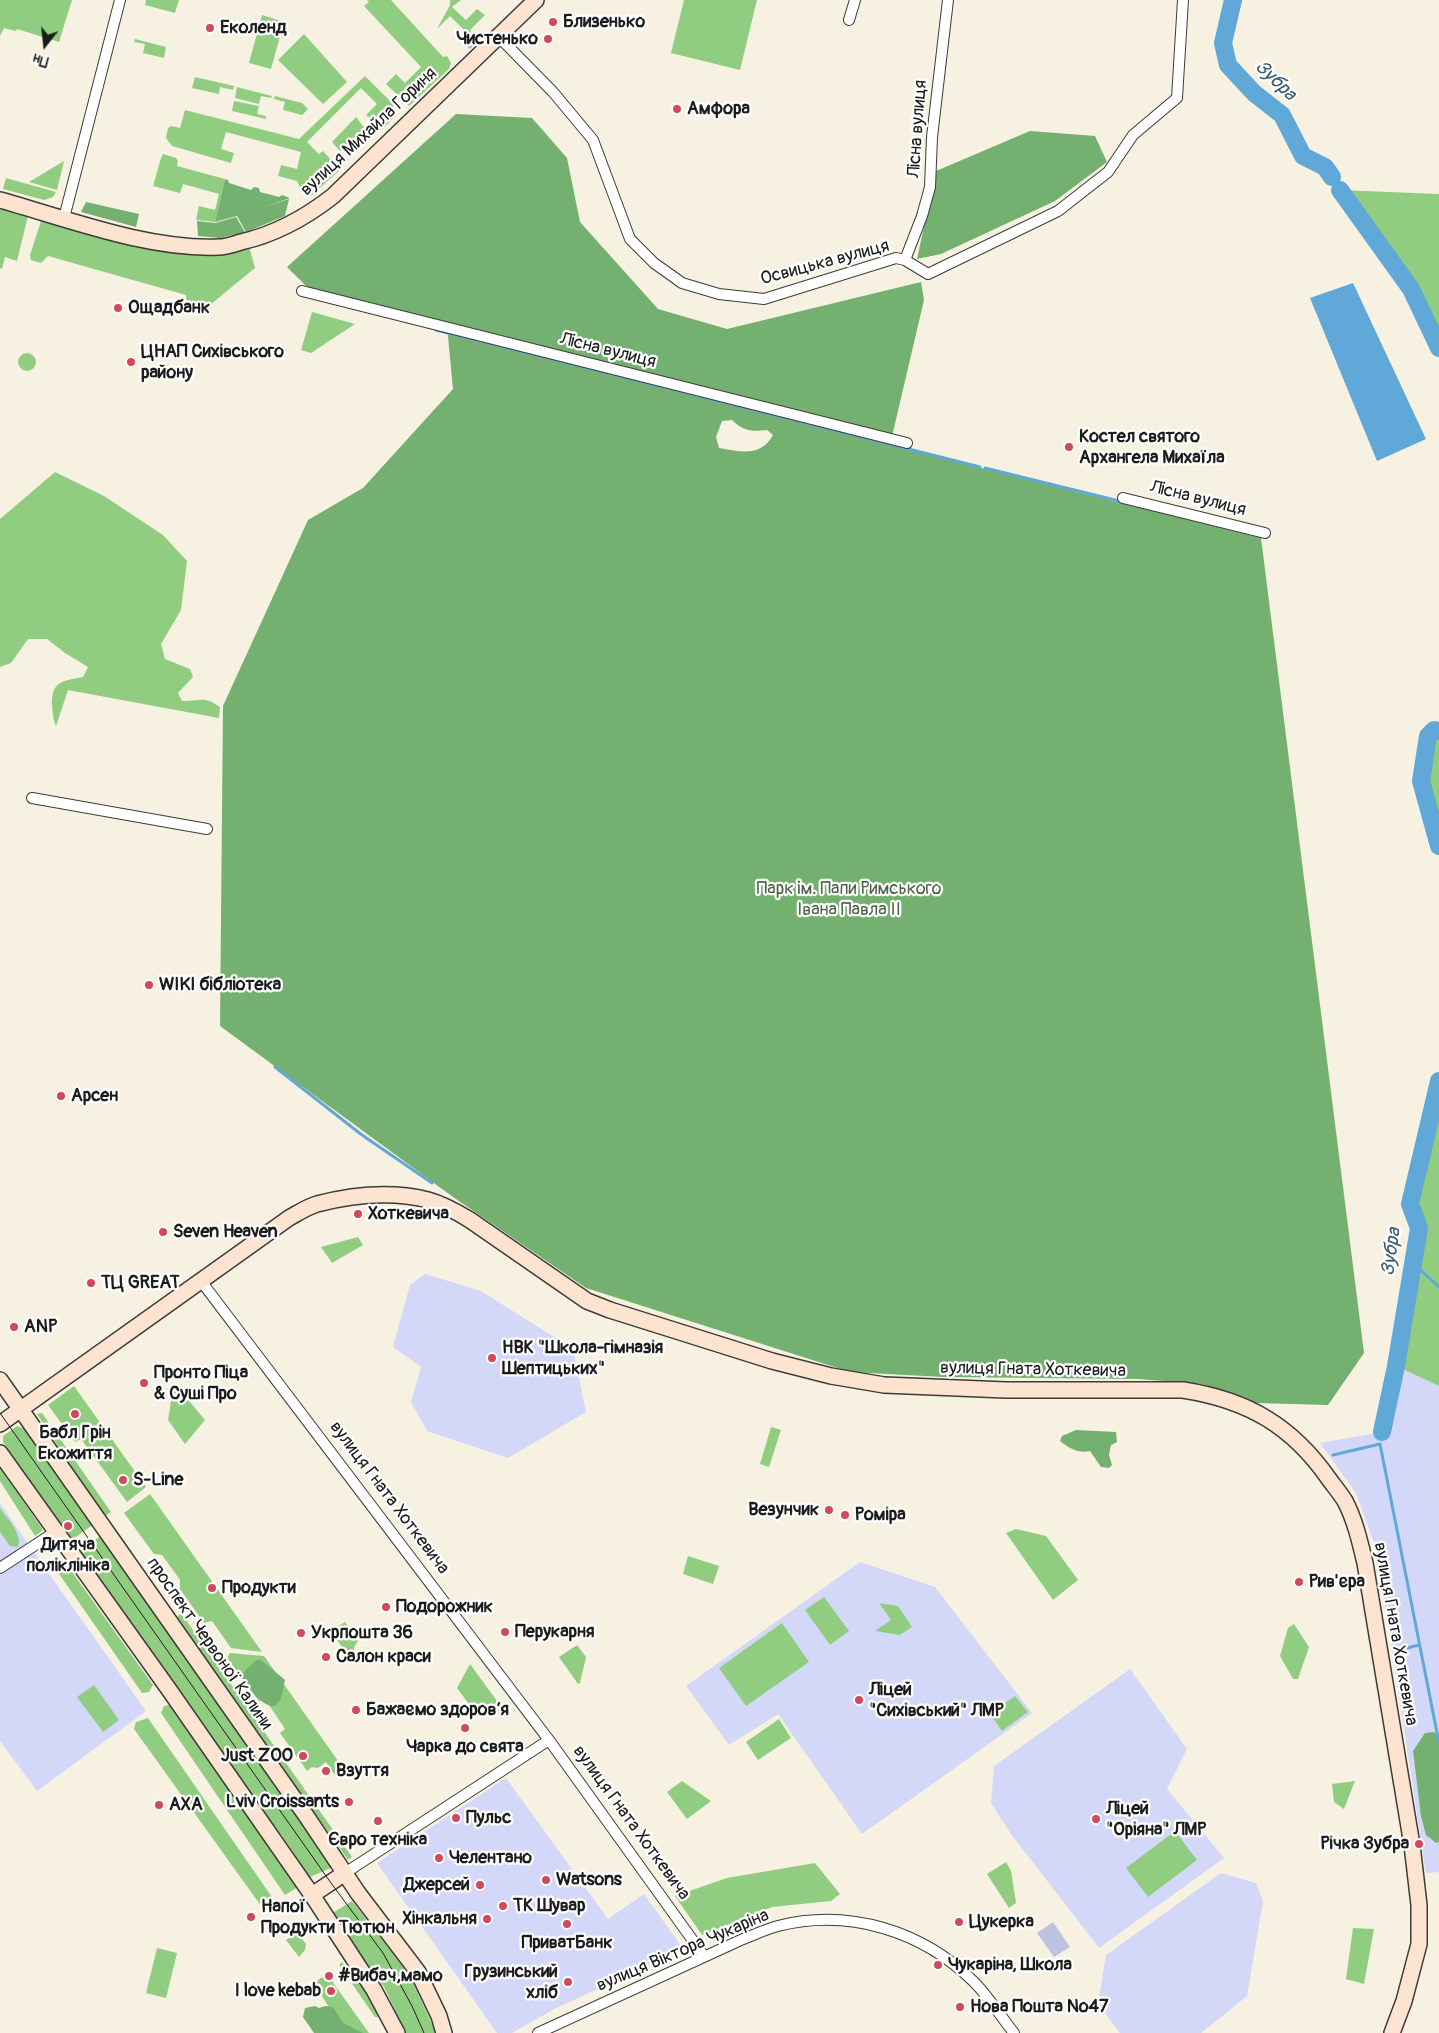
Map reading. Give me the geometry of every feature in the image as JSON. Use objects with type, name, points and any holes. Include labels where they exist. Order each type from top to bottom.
[{"type":"street","points":[[64,218],[120,0]]},
{"type":"street","name":"вулиця Михайла Гориня","points":[[0,200],[129,237],[164,244],[220,248],[258,238],[312,213],[332,196],[536,0]]},
{"type":"street","points":[[850,20],[854,0]]},
{"type":"street","name":"Лісна вулиця","points":[[905,259],[922,216],[930,187],[935,108],[948,0]]},
{"type":"street","name":"Освицька вулиця","points":[[499,37],[553,92],[593,140],[630,239],[654,263],[682,283],[719,294],[764,299],[896,258],[905,259],[929,274],[1058,210],[1108,172],[1133,135],[1177,98],[1183,0]]},
{"type":"street","name":"Лісна вулиця","points":[[302,291],[907,443]]},
{"type":"street","name":"Лісна вулиця","points":[[1122,498],[1265,533]]},
{"type":"street","points":[[32,798],[153,821],[207,829]]},
{"type":"street","name":"вулиця Гната Хоткевича","points":[[0,1424],[289,1218],[315,1204],[363,1196],[396,1196],[428,1200],[470,1220],[586,1301],[694,1337],[814,1372],[884,1385],[1006,1390],[1184,1390],[1230,1401],[1278,1424],[1315,1458],[1345,1501],[1365,1562],[1416,1871],[1419,1905],[1419,1944],[1404,2001],[1392,2033]]},
{"type":"street","name":"вулиця Гната Хоткевича","points":[[201,1281],[549,1740],[704,1956]]},
{"type":"street","name":"проспект Червоної Калини","points":[[0,1380],[358,1893],[418,1972],[440,2016],[444,2033]]},
{"type":"street","points":[[0,1454],[170,1691],[312,1895],[374,1990],[397,2033]]},
{"type":"street","points":[[0,1568],[55,1532]]},
{"type":"street","points":[[312,1895],[549,1740]]},
{"type":"street","name":"вулиця Віктора Чукаріна","points":[[538,2033],[704,1956],[778,1926],[803,1922],[847,1920],[879,1926],[912,1938],[942,1956],[974,1983],[1014,2033]]},
{"type":"street","points":[[440,2016],[455,2033]]},
{"type":"shaded area","name":"НВК \"Школа-гімназія Шептицьких\"","points":[[425,1274],[481,1291],[573,1349],[586,1412],[508,1458],[427,1431],[411,1402],[421,1367],[393,1347],[410,1285]]},
{"type":"shaded area","points":[[1396,1366],[1439,1386],[1439,1872],[1426,1873],[1377,1552],[1356,1493],[1320,1443],[1377,1433]]},
{"type":"shaded area","points":[[0,1503],[28,1544],[0,1563]]},
{"type":"shaded area","points":[[33,1551],[146,1711],[37,1791],[0,1741],[0,1575]]},
{"type":"shaded area","name":"Ліцей \"Сихівський\" ЛМР","points":[[860,1562],[935,1587],[1032,1713],[862,1834],[778,1714],[729,1745],[686,1686]]},
{"type":"shaded area","name":"Ліцей \"Оріяна\" ЛМР","points":[[1130,1669],[1187,1749],[1167,1789],[1224,1858],[1099,1948],[1011,1834],[991,1803],[994,1766]]},
{"type":"shaded area","name":"ТК Шувар","points":[[506,1778],[608,1919],[644,1894],[681,1946],[644,1968],[556,2008],[512,2033],[497,2033],[377,1863]]},
{"type":"shaded area","points":[[1221,1873],[1256,1883],[1263,1901],[1247,1996],[1201,2033],[1120,2033],[1098,2004],[1106,1955]]},
{"type":"shaded area","points":[[1053,1922],[1070,1947],[1054,1957],[1037,1933]]},
{"type":"green space","points":[[0,0],[72,0],[59,42],[17,29],[16,31],[4,28],[0,36]]},
{"type":"green space","points":[[146,0],[179,0],[175,13],[145,5]]},
{"type":"green space","points":[[367,0],[391,0],[443,57],[447,56],[451,63],[449,69],[409,106],[386,84],[396,74],[405,83],[421,67],[364,6],[369,2]]},
{"type":"green space","points":[[450,0],[461,0],[452,7],[466,20],[477,9],[485,15],[470,30],[479,40],[470,49],[460,40],[467,33],[450,16],[437,29],[450,5]]},
{"type":"green space","points":[[684,0],[757,0],[740,70],[671,53]]},
{"type":"green space","points":[[262,15],[284,22],[271,69],[249,63]]},
{"type":"green space","points":[[304,34],[347,82],[323,104],[278,60]]},
{"type":"green space","points":[[135,39],[166,47],[164,58],[143,53],[145,44],[134,42]]},
{"type":"green space","points":[[365,76],[393,104],[396,115],[382,130],[366,115],[377,104],[361,88],[307,142],[319,154],[323,151],[340,170],[308,197],[302,191],[297,181],[278,176],[281,165],[297,169],[301,152],[226,132],[221,149],[234,153],[231,163],[172,146],[166,138],[168,128],[171,126],[180,128],[185,110],[299,139]]},
{"type":"green space","points":[[195,77],[234,86],[233,90],[220,87],[219,94],[192,88]]},
{"type":"green space","points":[[237,87],[272,96],[271,98],[261,96],[259,104],[235,98]]},
{"type":"green space","points":[[275,96],[302,103],[308,109],[302,115],[283,110],[285,102],[274,99]]},
{"type":"green space","points":[[234,101],[259,106],[257,114],[266,116],[266,119],[232,111]]},
{"type":"green space","name":"Парк ім. Папи Римського Івана Павла ІІ","points":[[456,114],[532,118],[567,158],[580,222],[658,309],[727,329],[921,282],[924,300],[890,445],[1261,538],[1364,1353],[1328,1405],[1256,1403],[1202,1384],[1138,1379],[943,1377],[850,1372],[586,1288],[453,1197],[220,1026],[223,706],[308,520],[363,488],[453,389],[447,326],[312,292],[287,267]],"holes":[[[732,420],[748,430],[767,430],[773,435],[763,447],[756,450],[735,451],[719,448],[716,437],[722,421]]]},
{"type":"green space","points":[[356,117],[366,130],[343,151],[339,150],[332,142]]},
{"type":"green space","points":[[1030,131],[1095,136],[1107,162],[1055,201],[941,254],[917,259],[936,171]]},
{"type":"green space","points":[[163,154],[176,158],[178,161],[177,166],[225,179],[215,222],[196,220],[199,206],[215,210],[219,194],[183,184],[180,193],[153,186]]},
{"type":"green space","points":[[64,161],[57,190],[29,182]]},
{"type":"green space","points":[[6,178],[56,192],[53,197],[44,200],[3,189]]},
{"type":"green space","points":[[225,179],[229,183],[251,190],[254,187],[259,188],[260,192],[290,198],[264,207],[289,199],[285,216],[246,232],[237,216],[215,222]]},
{"type":"green space","points":[[1340,190],[1439,194],[1439,348],[1411,289]]},
{"type":"green space","points":[[86,202],[139,214],[136,227],[81,212]]},
{"type":"green space","points":[[0,207],[28,216],[17,261],[5,257],[2,269],[0,268]]},
{"type":"green space","points":[[236,217],[245,232],[220,238],[198,236],[197,221],[215,223]]},
{"type":"green space","points":[[42,218],[128,241],[249,246],[255,268],[205,309],[187,304],[186,295],[48,256],[41,263],[31,260],[30,255]]},
{"type":"green space","points":[[312,312],[355,324],[311,353],[301,350]]},
{"type":"green space","points":[[27,353],[33,356],[36,362],[33,368],[27,371],[21,368],[18,362],[21,356]]},
{"type":"green space","points":[[55,472],[104,496],[163,535],[187,561],[181,610],[161,644],[165,659],[190,669],[193,677],[178,693],[182,701],[205,700],[214,703],[220,707],[219,718],[68,690],[56,726],[52,706],[53,691],[64,681],[83,677],[88,667],[47,639],[28,639],[11,663],[0,667],[0,519]]},
{"type":"green space","points":[[1434,730],[1439,731],[1439,846],[1421,781],[1428,736]]},
{"type":"green space","points":[[1439,1081],[1439,1386],[1396,1366],[1419,1228],[1410,1204]]},
{"type":"green space","points":[[358,1237],[363,1245],[332,1263],[321,1247]]},
{"type":"green space","points":[[174,1383],[205,1420],[185,1444],[168,1420]]},
{"type":"green space","points":[[74,1386],[146,1487],[127,1502],[81,1439],[75,1442],[48,1405]]},
{"type":"green space","points":[[42,1413],[111,1512],[104,1517],[37,1414]]},
{"type":"green space","points":[[17,1426],[25,1429],[94,1524],[70,1541],[3,1442],[3,1436]]},
{"type":"green space","points":[[771,1427],[781,1430],[769,1467],[760,1464]]},
{"type":"green space","points":[[1076,1430],[1116,1432],[1117,1442],[1111,1445],[1109,1455],[1112,1465],[1109,1468],[1101,1467],[1090,1451],[1074,1450],[1060,1441],[1062,1436]]},
{"type":"green space","points":[[0,1467],[43,1530],[35,1536],[0,1481]]},
{"type":"green space","points":[[150,1494],[262,1652],[231,1648],[212,1621],[204,1623],[180,1589],[180,1580],[162,1555],[154,1554],[124,1513]]},
{"type":"green space","points":[[0,1508],[16,1532],[19,1542],[18,1547],[10,1546],[0,1532]]},
{"type":"green space","points":[[1016,1529],[1046,1536],[1078,1580],[1053,1600],[1006,1533]]},
{"type":"green space","points":[[102,1535],[329,1860],[331,1868],[310,1877],[281,1834],[262,1815],[183,1695],[78,1552]]},
{"type":"green space","points":[[688,1556],[719,1566],[713,1584],[683,1574]]},
{"type":"green space","points":[[65,1562],[153,1685],[149,1692],[142,1693],[55,1568]]},
{"type":"green space","points":[[824,1597],[849,1631],[830,1645],[805,1610]]},
{"type":"green space","points":[[879,1603],[898,1606],[912,1627],[900,1635],[875,1631],[891,1620]]},
{"type":"green space","points":[[181,1613],[352,1857],[348,1860],[177,1617]]},
{"type":"green space","points":[[345,1622],[358,1641],[354,1647],[355,1653],[349,1657],[331,1631]]},
{"type":"green space","points":[[782,1623],[809,1662],[746,1706],[719,1668]]},
{"type":"green space","points":[[1294,1624],[1309,1647],[1298,1679],[1293,1679],[1280,1656],[1288,1628]]},
{"type":"green space","points":[[577,1645],[586,1657],[580,1683],[578,1684],[559,1657]]},
{"type":"green space","points":[[230,1653],[264,1656],[343,1768],[334,1774],[326,1762],[318,1768],[312,1767],[307,1771],[280,1733],[285,1729],[265,1699],[259,1701],[227,1658]]},
{"type":"green space","points":[[256,1660],[261,1660],[285,1680],[281,1699],[275,1706],[270,1706],[260,1700],[244,1679],[242,1674]]},
{"type":"green space","points":[[470,1664],[505,1712],[471,1707],[457,1688]]},
{"type":"green space","points":[[94,1685],[119,1720],[103,1732],[77,1697]]},
{"type":"green space","points":[[1015,1696],[1028,1712],[1002,1731],[990,1714]]},
{"type":"green space","points":[[173,1705],[298,1887],[285,1895],[161,1713],[164,1706]]},
{"type":"green space","points":[[148,1718],[276,1903],[272,1910],[264,1910],[134,1729],[136,1722]]},
{"type":"green space","points":[[779,1719],[791,1738],[758,1760],[746,1742]]},
{"type":"green space","points":[[1434,1732],[1439,1737],[1439,1842],[1436,1843],[1426,1835],[1421,1816],[1413,1751],[1425,1733]]},
{"type":"green space","points":[[682,1781],[711,1801],[687,1819],[667,1792]]},
{"type":"green space","points":[[1355,1781],[1344,1809],[1334,1802],[1332,1784]]},
{"type":"green space","points":[[1175,1831],[1197,1860],[1148,1897],[1126,1868]]},
{"type":"green space","points":[[1006,1862],[1011,1871],[1016,1903],[1009,1908],[987,1874]]},
{"type":"green space","points":[[815,1863],[840,1894],[831,1901],[772,1907],[702,1935],[675,1896],[727,1878]]},
{"type":"green space","points":[[352,1901],[410,1976],[436,2033],[406,2033],[384,1987],[331,1914]]},
{"type":"green space","points":[[1353,1928],[1374,1929],[1364,1984],[1346,1979]]},
{"type":"green space","points":[[297,1932],[306,1944],[305,1950],[299,1957],[286,1940]]},
{"type":"green space","points":[[157,1948],[177,1953],[166,1998],[146,1993]]},
{"type":"green space","points":[[342,1962],[347,1968],[351,1969],[364,1986],[380,2015],[379,2017],[375,2017],[339,1965]]},
{"type":"green space","points":[[329,1977],[369,2033],[345,2033],[315,1985],[320,1978]]},
{"type":"green space","points":[[315,2006],[319,2008],[333,2007],[343,2023],[363,2033],[314,2033],[303,2017],[305,2008]]},
{"type":"water","points":[[1353,283],[1426,439],[1377,461],[1310,298]]},
{"type":"waterway","name":"Зубра","points":[[1233,0],[1223,43],[1228,65],[1254,93],[1282,115],[1303,156],[1325,167],[1332,177]]},
{"type":"waterway","name":"Зубра","points":[[1340,190],[1411,289],[1439,348]]},
{"type":"waterway","points":[[436,330],[980,467]]},
{"type":"waterway","points":[[985,468],[1123,502]]},
{"type":"waterway","name":"Зубра","points":[[1439,731],[1434,730],[1428,736],[1421,781],[1439,846]]},
{"type":"waterway","points":[[275,1067],[362,1135],[432,1183]]},
{"type":"waterway","name":"Зубра","points":[[1382,1432],[1396,1366],[1419,1228],[1410,1204],[1439,1081]]},
{"type":"waterway","points":[[1413,1263],[1439,1287]]},
{"type":"waterway","name":"Зубра","points":[[1333,1455],[1380,1444],[1439,1743]]},
{"type":"waterway","points":[[1396,1651],[1419,1645]]},
{"type":"tram line","points":[[0,1413],[331,1883],[383,1953],[412,2006],[424,2033]]},
{"type":"place","name":"Близенько","points":[[553,22]]},
{"type":"place","name":"Еколенд","points":[[210,28]]},
{"type":"place","name":"Чистенько","points":[[548,39]]},
{"type":"place","name":"Амфора","points":[[677,109]]},
{"type":"place","name":"Ощадбанк","points":[[118,308]]},
{"type":"place","name":"ЦНАП Сихівського району","points":[[131,362]]},
{"type":"place","name":"Костел святого Архангела Михаїла","points":[[1069,447]]},
{"type":"place","name":"WIKI бібліотека","points":[[149,985]]},
{"type":"place","name":"Арсен","points":[[61,1096]]},
{"type":"place","name":"Хоткевича","points":[[358,1214]]},
{"type":"place","name":"Seven Heaven","points":[[163,1232]]},
{"type":"place","name":"ТЦ GREAT","points":[[91,1283]]},
{"type":"place","name":"ANP","points":[[14,1327]]},
{"type":"place","name":"НВК \"Школа-гімназія Шептицьких\"","points":[[492,1358]]},
{"type":"place","name":"Пронто Піца & Суші Про","points":[[144,1383]]},
{"type":"place","name":"Бабл Грін Eкожиття","points":[[75,1414]]},
{"type":"place","name":"S-Line","points":[[123,1480]]},
{"type":"place","name":"Везунчик","points":[[829,1510]]},
{"type":"place","name":"Роміра","points":[[845,1515]]},
{"type":"place","name":"Дитяча поліклініка","points":[[68,1526]]},
{"type":"place","name":"Рив'єра","points":[[1299,1582]]},
{"type":"place","name":"Продукти","points":[[212,1588]]},
{"type":"place","name":"Подорожник","points":[[386,1607]]},
{"type":"place","name":"Перукарня","points":[[505,1632]]},
{"type":"place","name":"Укрпошта 36","points":[[301,1633]]},
{"type":"place","name":"Салон краси","points":[[326,1657]]},
{"type":"place","name":"Ліцей \"Сихівський\" ЛМР","points":[[859,1700]]},
{"type":"place","name":"Бажаємо здоровʼя","points":[[356,1710]]},
{"type":"place","name":"Чарка до свята","points":[[465,1728]]},
{"type":"place","name":"Just ZOO","points":[[303,1756]]},
{"type":"place","name":"Взуття","points":[[326,1771]]},
{"type":"place","name":"Lviv Croissants","points":[[349,1802]]},
{"type":"place","name":"AXA","points":[[159,1805]]},
{"type":"place","name":"Пульс","points":[[456,1818]]},
{"type":"place","name":"Ліцей \"Оріяна\" ЛМР","points":[[1096,1819]]},
{"type":"place","name":"Євро техніка","points":[[378,1821]]},
{"type":"place","name":"Річка Зубра","points":[[1419,1844]]},
{"type":"place","name":"Челентано","points":[[439,1858]]},
{"type":"place","name":"Watsons","points":[[546,1880]]},
{"type":"place","name":"Джерсей","points":[[480,1885]]},
{"type":"place","name":"ТК Шувар","points":[[503,1906]]},
{"type":"place","name":"Напої Продукти Тютюн","points":[[251,1917]]},
{"type":"place","name":"Хінкальня","points":[[487,1919]]},
{"type":"place","name":"Цукерка","points":[[959,1922]]},
{"type":"place","name":"ПриватБанк","points":[[567,1924]]},
{"type":"place","name":"Чукаріна, Школа","points":[[938,1965]]},
{"type":"place","name":"#Вибач,мамо","points":[[329,1976]]},
{"type":"place","name":"Грузинський хліб","points":[[568,1982]]},
{"type":"place","name":"I love kebab","points":[[331,1991]]},
{"type":"place","name":"Нова Пошта №47","points":[[960,2007]]}]
